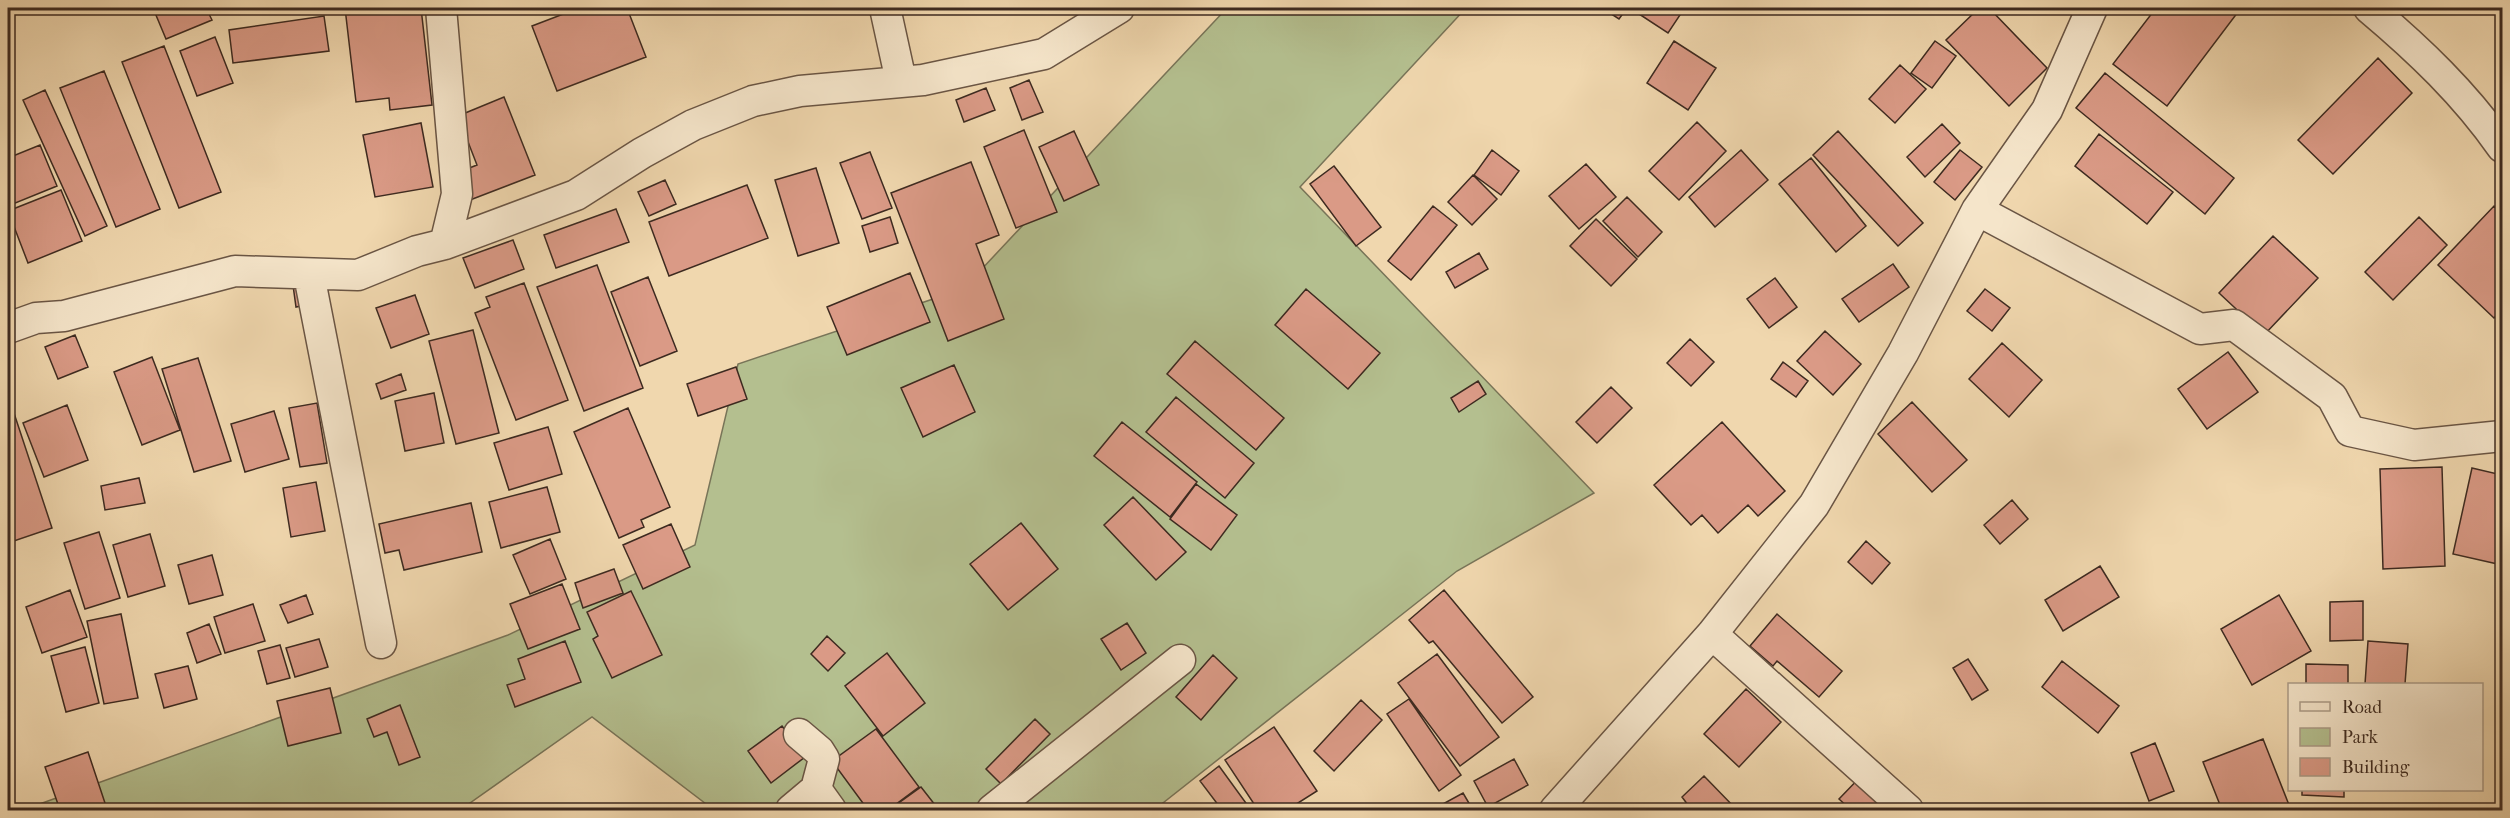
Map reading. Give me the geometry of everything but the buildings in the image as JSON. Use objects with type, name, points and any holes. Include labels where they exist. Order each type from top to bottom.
[{"type":"street","points":[[441,8],[451,103],[450,134],[456,159],[457,194],[445,244]]},
{"type":"street","points":[[885,8],[901,81]]},
{"type":"street","points":[[8,328],[36,318],[64,316],[235,271],[358,275],[417,251],[445,244],[576,195],[642,153],[693,125],[753,101],[800,91],[923,80],[1044,54],[1119,8]]},
{"type":"street","points":[[1555,810],[1712,634],[1814,505],[1903,353],[1977,210],[2047,110],[2092,8]]},
{"type":"street","points":[[2369,8],[2419,50],[2479,113],[2502,147]]},
{"type":"street","points":[[1977,210],[2200,329],[2234,325],[2332,397],[2350,431],[2414,445],[2502,436]]},
{"type":"street","points":[[309,275],[381,643]]},
{"type":"street","points":[[1712,634],[1908,810]]},
{"type":"street","points":[[992,810],[1180,660]]},
{"type":"street","points":[[791,810],[823,800],[824,759],[819,751],[799,734]]},
{"type":"green space","points":[[1227,8],[1466,8],[1300,187],[1594,493],[1457,571],[1154,810],[714,810],[592,717],[460,810],[23,810],[508,635],[695,545],[738,364],[963,289]]}]
